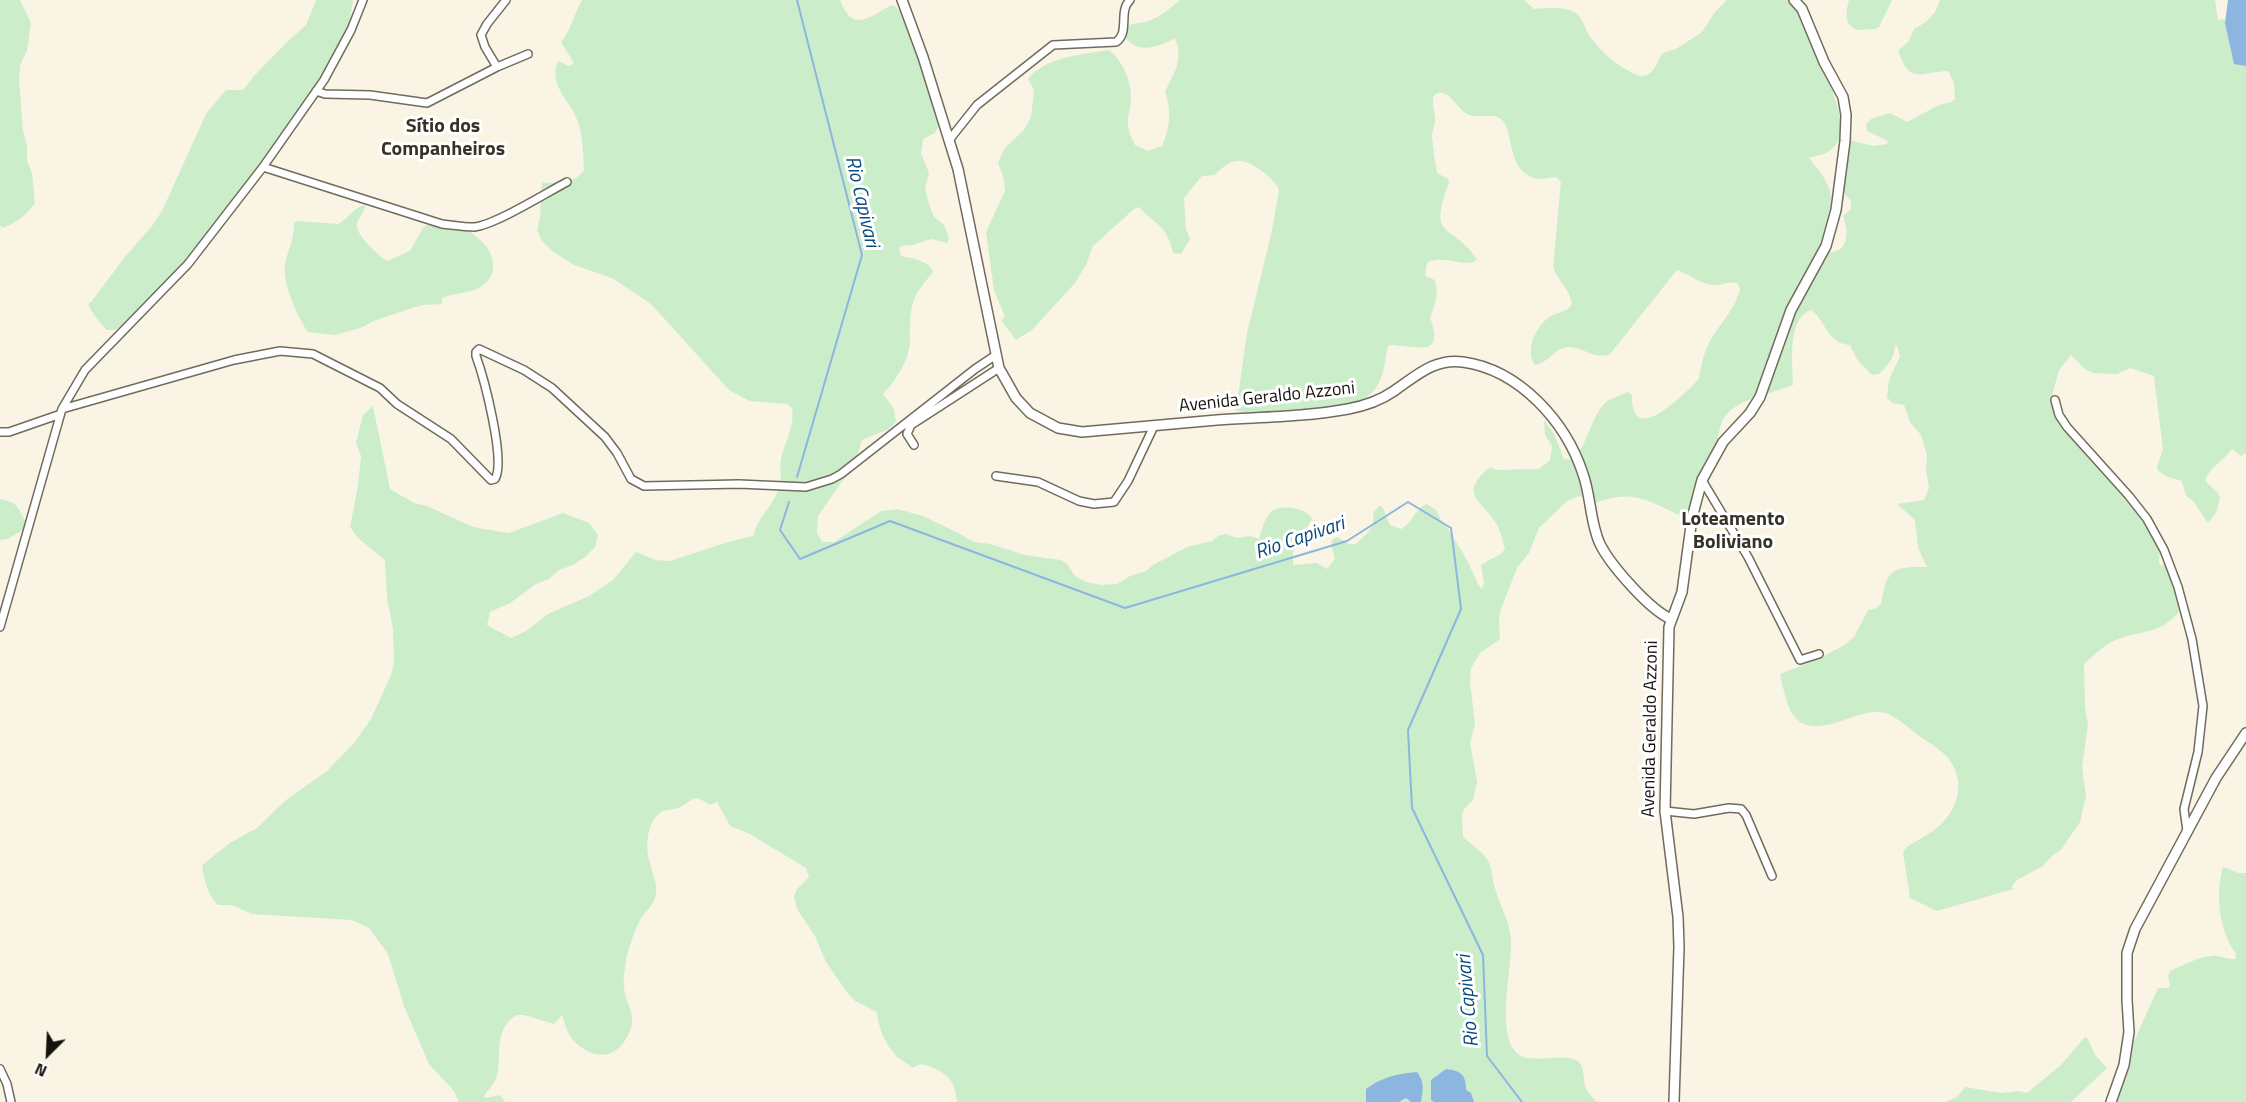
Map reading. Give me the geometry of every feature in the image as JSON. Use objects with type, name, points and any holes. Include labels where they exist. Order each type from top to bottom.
[{"type":"street","points":[[0,627],[60,412],[85,370],[188,264],[263,167],[316,91],[351,30],[363,0]]},
{"type":"street","points":[[497,67],[481,35],[506,0]]},
{"type":"street","name":"Avenida Geraldo Azzoni","points":[[902,0],[950,139],[965,198],[999,368],[1016,398],[1030,413],[1058,428],[1082,432],[1348,409],[1393,393],[1432,365],[1450,362],[1478,365],[1508,380],[1534,398],[1556,420],[1583,475],[1600,544],[1617,569],[1652,607],[1671,619],[1668,641],[1665,811],[1678,917],[1679,946],[1674,1102]]},
{"type":"street","points":[[950,139],[977,105],[1053,45],[1110,43],[1120,40],[1123,35],[1125,7],[1130,0]]},
{"type":"street","points":[[1671,619],[1682,592],[1692,518],[1702,480],[1723,442],[1750,413],[1760,397],[1791,310],[1826,246],[1836,210],[1845,141],[1844,102],[1802,9],[1794,0]]},
{"type":"street","points":[[316,91],[325,94],[370,95],[427,103],[497,67],[528,54]]},
{"type":"street","points":[[263,167],[442,224],[466,227],[492,221],[567,182]]},
{"type":"street","points":[[0,432],[9,432],[60,412],[234,360],[280,351],[313,354],[381,388],[397,404],[451,439],[491,480],[495,479],[498,474],[498,453],[484,381],[476,356],[479,349],[524,370],[552,388],[605,437],[631,478],[644,486],[739,484],[806,488],[841,474],[996,355]]},
{"type":"street","points":[[914,445],[906,434],[911,425],[999,368]]},
{"type":"street","points":[[2055,400],[2059,415],[2067,427],[2147,519],[2164,550],[2178,587],[2192,639],[2203,706],[2198,752],[2184,809],[2187,831]]},
{"type":"street","points":[[996,476],[1038,482],[1079,501],[1094,504],[1114,502],[1128,481],[1154,426]]},
{"type":"street","points":[[1702,480],[1748,557],[1800,660],[1819,654]]},
{"type":"street","points":[[2111,1102],[2124,1065],[2129,1032],[2127,953],[2140,916],[2216,778],[2246,733]]},
{"type":"street","points":[[1665,811],[1694,814],[1729,808],[1741,809],[1773,876]]},
{"type":"street","points":[[0,1069],[7,1084],[11,1102]]},
{"type":"green space","points":[[0,0],[20,0],[31,23],[27,51],[20,65],[19,81],[23,130],[27,146],[27,160],[32,173],[35,203],[21,218],[2,228],[0,225]]},
{"type":"green space","points":[[316,0],[353,0],[348,34],[300,114],[183,268],[124,325],[114,330],[107,330],[88,304],[162,211],[206,114],[226,90],[245,88],[253,77],[306,25]]},
{"type":"green space","points":[[582,0],[840,0],[850,17],[856,20],[868,18],[891,5],[896,7],[903,16],[919,57],[936,91],[938,127],[935,133],[923,139],[921,153],[929,173],[925,188],[929,204],[934,217],[944,225],[949,238],[947,243],[931,239],[901,246],[899,250],[901,256],[924,262],[933,272],[914,300],[909,348],[905,363],[883,394],[894,409],[896,422],[889,429],[862,440],[845,477],[818,516],[817,533],[822,542],[834,542],[881,511],[897,509],[923,516],[974,542],[990,544],[1025,555],[1061,560],[1067,564],[1075,576],[1086,582],[1101,585],[1117,584],[1130,576],[1146,571],[1187,547],[1212,541],[1218,536],[1225,534],[1237,538],[1249,536],[1259,539],[1269,515],[1273,511],[1284,508],[1301,510],[1312,519],[1293,552],[1293,565],[1317,563],[1327,569],[1335,559],[1331,544],[1333,539],[1337,537],[1349,544],[1356,544],[1372,527],[1373,513],[1379,506],[1382,506],[1390,525],[1401,529],[1409,523],[1419,509],[1427,504],[1436,510],[1449,530],[1482,589],[1484,583],[1481,565],[1502,553],[1505,548],[1497,525],[1474,492],[1480,477],[1490,467],[1496,470],[1539,469],[1550,460],[1552,446],[1545,435],[1544,420],[1554,434],[1564,459],[1573,460],[1582,447],[1596,415],[1606,402],[1628,392],[1632,395],[1634,411],[1640,418],[1649,418],[1671,405],[1699,379],[1707,347],[1738,297],[1740,289],[1737,283],[1708,284],[1677,270],[1610,354],[1598,355],[1568,347],[1535,365],[1531,347],[1539,328],[1548,318],[1572,304],[1569,294],[1553,267],[1561,182],[1556,177],[1538,179],[1523,172],[1513,152],[1506,125],[1502,120],[1494,116],[1467,114],[1443,93],[1438,93],[1433,97],[1435,120],[1432,136],[1437,173],[1448,179],[1449,183],[1440,215],[1446,229],[1468,248],[1477,260],[1465,263],[1433,260],[1427,263],[1425,276],[1435,280],[1437,290],[1430,318],[1434,330],[1432,344],[1420,348],[1388,346],[1380,380],[1368,396],[1358,401],[1324,409],[1282,413],[1236,410],[1247,333],[1271,235],[1279,190],[1263,172],[1244,161],[1227,164],[1215,175],[1202,176],[1184,198],[1186,229],[1190,239],[1181,254],[1173,253],[1167,236],[1160,226],[1139,207],[1134,209],[1093,246],[1086,265],[1075,283],[1032,330],[1016,340],[1001,320],[1005,317],[994,290],[986,232],[1005,191],[998,163],[1004,149],[1024,130],[1031,117],[1034,90],[1028,79],[1044,66],[1055,61],[1109,50],[1122,65],[1129,84],[1131,97],[1128,126],[1135,145],[1148,151],[1162,146],[1169,119],[1169,106],[1165,92],[1178,60],[1178,46],[1175,38],[1152,47],[1138,47],[1126,38],[1121,29],[1157,17],[1180,0],[1524,0],[1534,9],[1558,8],[1575,13],[1596,45],[1606,55],[1629,71],[1642,76],[1652,71],[1663,53],[1676,49],[1702,32],[1715,12],[1727,0],[1798,0],[1803,23],[1832,90],[1841,122],[1840,136],[1834,147],[1825,153],[1809,158],[1824,177],[1830,191],[1831,199],[1823,245],[1825,252],[1833,252],[1845,242],[1846,229],[1843,216],[1851,208],[1851,203],[1841,185],[1850,140],[1873,146],[1887,144],[1888,141],[1867,131],[1866,124],[1871,119],[1890,113],[1907,122],[1955,99],[1954,83],[1948,71],[1912,73],[1902,62],[1898,51],[1909,41],[1914,29],[1926,22],[1935,12],[1940,0],[2215,0],[2218,20],[2224,19],[2246,41],[2246,453],[2241,456],[2232,449],[2205,479],[2220,498],[2216,513],[2208,523],[2193,501],[2186,496],[2182,481],[2158,471],[2157,467],[2163,449],[2154,376],[2130,368],[2117,374],[2093,373],[2085,369],[2071,355],[2059,370],[2053,392],[2054,408],[2063,429],[2153,519],[2160,543],[2159,563],[2162,566],[2167,563],[2172,568],[2181,609],[2173,618],[2156,629],[2120,638],[2110,643],[2084,664],[2085,707],[2088,725],[2082,767],[2086,796],[2080,822],[2061,850],[2043,866],[2017,880],[2012,886],[2013,889],[1937,911],[1910,898],[1903,852],[1938,827],[1951,812],[1958,794],[1954,767],[1939,750],[1888,714],[1868,713],[1822,726],[1802,723],[1790,708],[1780,674],[1816,660],[1843,646],[1854,637],[1868,610],[1875,609],[1881,604],[1886,583],[1893,572],[1899,569],[1927,567],[1918,548],[1915,520],[1897,504],[1924,500],[1929,488],[1926,469],[1927,456],[1921,435],[1910,422],[1904,405],[1892,403],[1887,397],[1889,380],[1900,356],[1897,346],[1885,368],[1879,374],[1872,375],[1858,361],[1850,345],[1842,344],[1831,336],[1811,310],[1803,315],[1794,332],[1793,385],[1749,400],[1727,414],[1687,519],[1637,498],[1614,498],[1584,508],[1586,499],[1580,496],[1567,501],[1539,528],[1529,553],[1517,568],[1501,609],[1500,639],[1480,653],[1471,668],[1470,682],[1475,724],[1470,743],[1477,782],[1473,800],[1464,809],[1462,815],[1463,837],[1487,859],[1509,926],[1511,953],[1506,997],[1506,1027],[1514,1050],[1526,1058],[1560,1057],[1575,1060],[1581,1065],[1589,1094],[1597,1102],[957,1102],[951,1081],[941,1072],[921,1064],[912,1068],[897,1057],[883,1036],[877,1012],[855,1001],[826,962],[815,936],[797,909],[794,896],[797,889],[809,877],[806,868],[748,833],[730,826],[717,802],[710,805],[699,799],[693,799],[678,808],[661,812],[652,822],[648,836],[648,857],[656,882],[656,894],[637,927],[626,960],[624,987],[632,1025],[625,1041],[612,1052],[605,1055],[597,1054],[589,1052],[573,1040],[562,1015],[554,1024],[517,1015],[509,1020],[501,1034],[497,1076],[484,1096],[485,1098],[500,1095],[505,1102],[459,1102],[454,1091],[429,1064],[404,1006],[388,954],[369,928],[352,920],[252,914],[232,905],[218,905],[205,881],[202,865],[230,843],[257,828],[286,800],[327,771],[355,742],[371,719],[391,675],[394,663],[393,629],[387,598],[385,560],[359,539],[350,527],[361,456],[356,443],[363,415],[373,406],[390,489],[414,503],[427,506],[471,526],[509,533],[563,513],[589,523],[598,535],[595,547],[585,557],[559,570],[549,579],[536,584],[510,603],[490,612],[487,625],[511,638],[526,631],[548,614],[589,596],[613,580],[636,552],[656,560],[670,561],[753,536],[778,491],[781,459],[791,428],[792,408],[787,404],[750,401],[729,390],[651,304],[612,278],[574,265],[552,251],[542,241],[537,230],[542,183],[571,180],[584,170],[580,128],[556,78],[558,61],[569,66],[574,63],[561,42]]},
{"type":"green space","points":[[1849,0],[1892,0],[1879,27],[1857,30],[1848,21]]},
{"type":"green space","points":[[365,205],[357,228],[368,244],[387,261],[410,251],[423,228],[428,224],[443,220],[456,220],[489,251],[493,271],[487,282],[474,290],[442,298],[442,304],[422,305],[335,335],[308,332],[292,300],[286,281],[285,265],[294,223],[297,221],[338,224]]},
{"type":"green space","points":[[0,499],[16,505],[29,526],[8,539],[0,540]]},
{"type":"green space","points":[[2223,867],[2246,873],[2246,1102],[2112,1102],[2131,1048],[2158,988],[2168,988],[2170,985],[2168,976],[2170,971],[2207,957],[2236,959],[2220,912],[2219,889]]},
{"type":"green space","points":[[2085,1037],[2095,1055],[2107,1068],[2071,1102],[1945,1102],[1957,1097],[1965,1087],[2001,1093],[2019,1091],[2027,1093],[2060,1066]]},
{"type":"water","points":[[2228,0],[2246,0],[2246,66],[2234,64],[2225,23]]},
{"type":"water","points":[[1446,1069],[1462,1074],[1466,1090],[1471,1093],[1474,1102],[1434,1102],[1431,1100],[1431,1080]]},
{"type":"water","points":[[1417,1072],[1423,1090],[1421,1102],[1411,1102],[1406,1098],[1399,1102],[1366,1102],[1366,1089],[1372,1085],[1390,1077]]},
{"type":"waterway","name":"Rio Capivari","points":[[797,0],[862,255],[797,477]]},
{"type":"waterway","name":"Rio Capivari","points":[[789,502],[780,530],[800,559],[890,521],[1125,608],[1347,541],[1408,502],[1451,528],[1461,609],[1408,730],[1412,808],[1483,955],[1487,1056],[1522,1102]]},
{"type":"district","name":"Sítio dos Companheiros","points":[[443,138]]},
{"type":"district","name":"Loteamento Boliviano","points":[[1733,532]]}]
